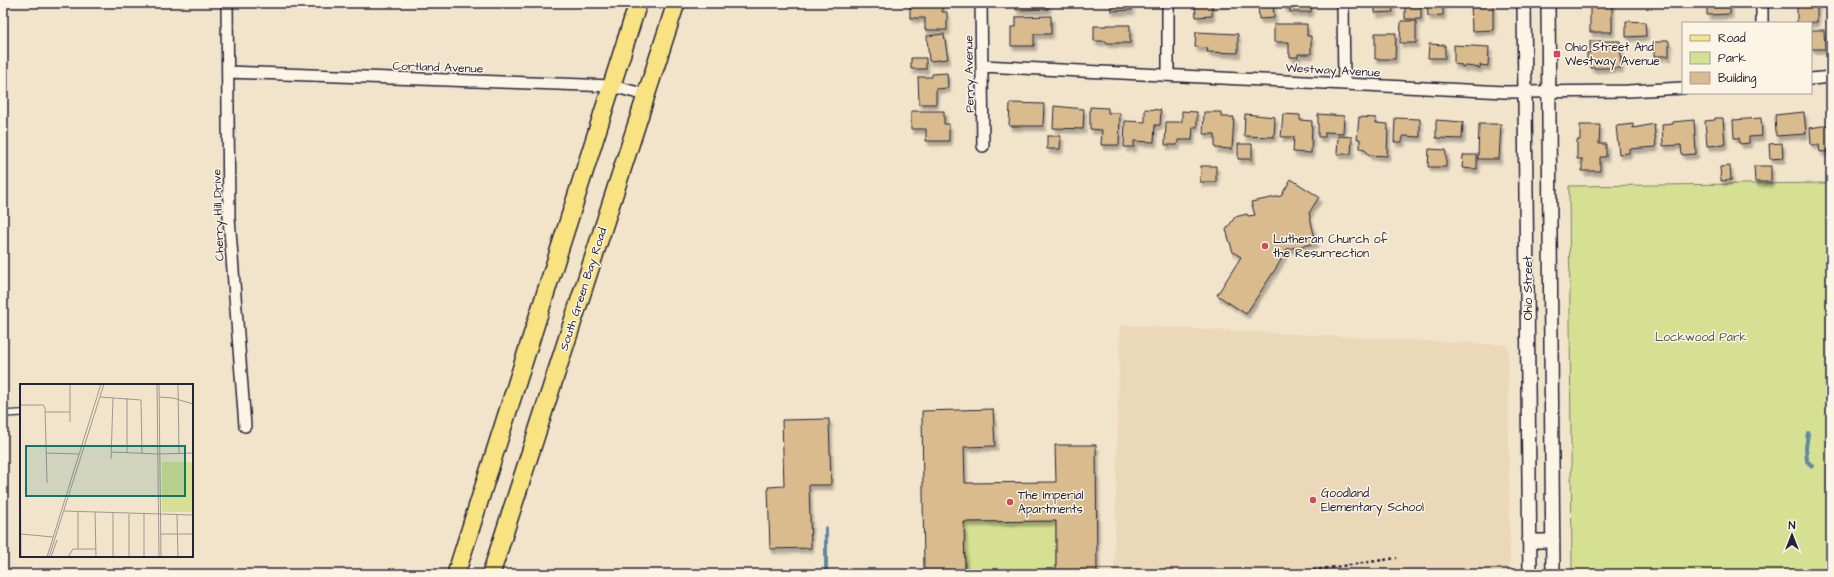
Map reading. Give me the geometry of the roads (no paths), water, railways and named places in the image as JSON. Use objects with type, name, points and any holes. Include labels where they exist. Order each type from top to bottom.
[{"type":"main road","points":[[456,574],[638,3]]},
{"type":"main road","name":"South Green Bay Road","points":[[491,574],[676,3]]},
{"type":"street","name":"Cherry Hill Drive","points":[[227,3],[229,218],[244,426]]},
{"type":"street","name":"Perry Avenue","points":[[981,3],[983,146]]},
{"type":"street","points":[[1168,3],[1168,75]]},
{"type":"street","points":[[1343,3],[1344,84]]},
{"type":"street","name":"Ohio Street","points":[[1524,3],[1530,574]]},
{"type":"street","name":"Ohio Street","points":[[1548,3],[1553,574]]},
{"type":"street","points":[[1762,3],[1762,22]]},
{"type":"street","name":"Westway Avenue","points":[[982,66],[1525,92],[1628,91],[1682,88]]},
{"type":"street","name":"Cortland Avenue","points":[[228,72],[612,86],[646,94]]},
{"type":"street","points":[[1812,79],[1831,77]]},
{"type":"street","points":[[1530,541],[1553,541]]},
{"type":"lane","points":[[3,414],[20,413]]},
{"type":"waterway","points":[[1808,433],[1806,448],[1807,461],[1812,466]]},
{"type":"waterway","points":[[826,528],[826,574]]},
{"type":"place","name":"Ohio Street And Westway Avenue","points":[[1557,54]]},
{"type":"place","name":"Lutheran Church of the Resurrection","points":[[1265,246]]},
{"type":"place","name":"Goodland Elementary School","points":[[1313,500]]},
{"type":"place","name":"The Imperial Apartments","points":[[1010,502]]},
{"type":"park label","name":"Lockwood Park","points":[[1701,337]]}]
